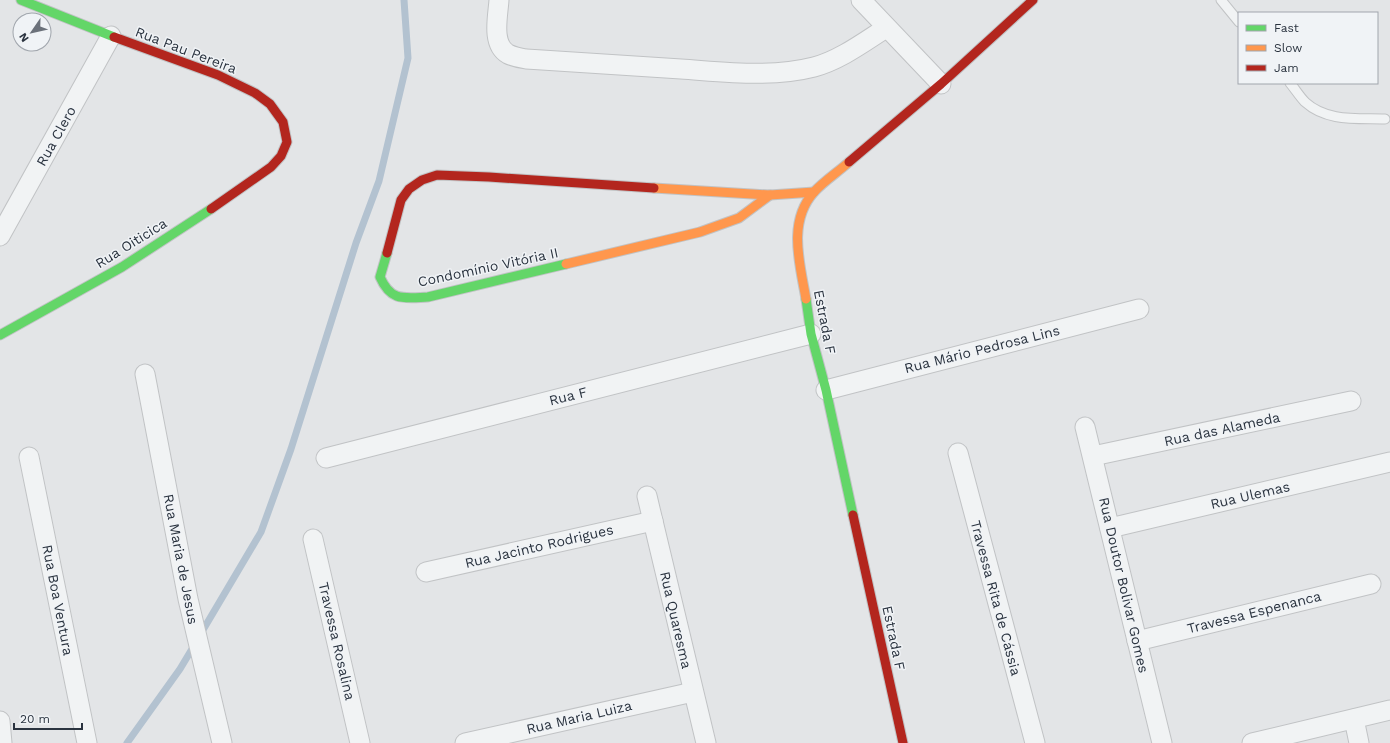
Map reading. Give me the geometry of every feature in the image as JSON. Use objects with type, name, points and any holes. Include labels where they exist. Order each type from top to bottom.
[{"type":"street","name":"Rua Pau Pereira","points":[[21,0],[112,36],[218,75],[255,93],[270,104],[283,122],[287,142],[281,156],[271,167]]},
{"type":"street","points":[[499,0],[497,37],[500,46],[506,53],[515,57],[526,59],[734,73],[795,71],[816,67],[833,60],[886,28]]},
{"type":"street","points":[[861,0],[886,28],[941,84]]},
{"type":"street","name":"Estrada F","points":[[903,743],[826,390],[811,334],[797,241],[799,220],[805,205],[814,192],[941,84],[1033,0]]},
{"type":"street","name":"Rua Clero","points":[[0,236],[112,36]]},
{"type":"street","name":"Rua Oiticica","points":[[0,335],[122,267],[271,167]]},
{"type":"street","name":"Condomínio Vitória II","points":[[770,195],[738,218],[700,232],[428,297],[409,298],[390,294],[384,287],[380,277],[401,200],[409,189],[422,180],[437,175],[770,195],[814,192]]},
{"type":"street","name":"Rua Mário Pedrosa Lins","points":[[826,390],[1139,309]]},
{"type":"street","name":"Rua F","points":[[326,458],[811,334]]},
{"type":"street","name":"Rua Maria de Jesus","points":[[145,374],[188,599],[222,743]]},
{"type":"street","name":"Rua das Alameda","points":[[1093,456],[1351,401]]},
{"type":"street","name":"Rua Doutor Bolivar Gomes","points":[[1085,427],[1162,743]]},
{"type":"street","name":"Travessa Rita de Cássia","points":[[958,453],[1035,743]]},
{"type":"street","name":"Rua Boa Ventura","points":[[29,456],[87,743]]},
{"type":"street","name":"Rua Ulemas","points":[[1110,528],[1390,462]]},
{"type":"street","name":"Rua Quaresma","points":[[647,496],[706,743]]},
{"type":"street","name":"Rua Jacinto Rodrigues","points":[[426,572],[653,521]]},
{"type":"street","name":"Travessa Rosalina","points":[[313,539],[360,743]]},
{"type":"street","name":"Travessa Espenanca","points":[[1137,641],[1371,584]]},
{"type":"street","name":"Rua Maria Luiza","points":[[465,743],[693,692]]},
{"type":"street","points":[[1252,743],[1390,710]]},
{"type":"street","points":[[1354,719],[1359,743]]},
{"type":"street","points":[[0,720],[2,743]]},
{"type":"lane","points":[[1221,0],[1238,21]]},
{"type":"lane","points":[[1291,84],[1305,101],[1314,109],[1325,115],[1337,118],[1385,119]]},
{"type":"waterway","points":[[200,635],[261,532],[291,449],[356,243],[379,181],[408,58],[404,0]]},
{"type":"waterway","points":[[127,743],[180,669],[195,644]]},
{"type":"traffic: fast","points":[[21,0],[114,37]]},
{"type":"traffic: fast","points":[[0,335],[122,267],[211,209]]},
{"type":"traffic: fast","points":[[387,253],[380,277],[389,291],[394,295],[405,298],[428,297],[566,264]]},
{"type":"traffic: fast","points":[[806,299],[811,334],[826,390],[853,515]]},
{"type":"traffic: slow","points":[[806,299],[798,244],[798,230],[801,216],[806,204],[814,192],[849,162]]},
{"type":"traffic: slow","points":[[654,188],[770,195],[814,192]]},
{"type":"traffic: slow","points":[[566,264],[700,232],[739,218],[770,195]]},
{"type":"traffic: jam","points":[[849,162],[941,84],[1033,0]]},
{"type":"traffic: jam","points":[[114,37],[218,75],[255,93],[270,104],[283,122],[287,142],[281,156],[271,167],[211,209]]},
{"type":"traffic: jam","points":[[387,253],[401,200],[409,189],[422,180],[437,175],[654,188]]},
{"type":"traffic: jam","points":[[853,515],[903,743]]}]
